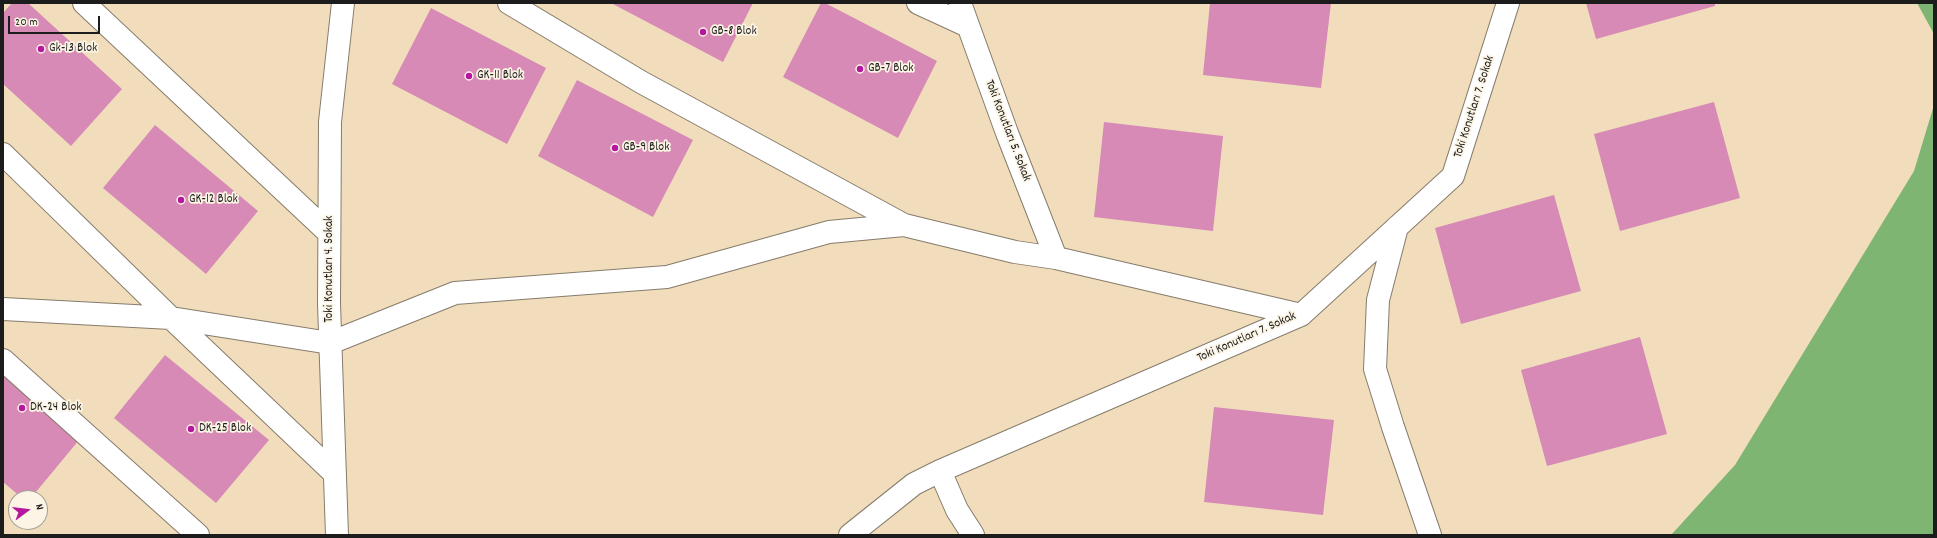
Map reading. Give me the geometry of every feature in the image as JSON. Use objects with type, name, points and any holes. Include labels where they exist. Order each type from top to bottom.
[{"type":"street","points":[[84,3],[329,233]]},
{"type":"street","name":"Toki Konutları 4. Sokak","points":[[337,535],[330,343],[330,122],[343,3]]},
{"type":"street","points":[[509,3],[641,82],[904,225],[1015,252],[1056,258],[1301,315]]},
{"type":"street","points":[[918,3],[968,26]]},
{"type":"street","name":"Toki Konutları 5. Sokak","points":[[960,3],[1056,258]]},
{"type":"street","name":"Toki Konutları 7. Sokak","points":[[850,535],[914,484],[940,471],[1301,315],[1453,176],[1508,3]]},
{"type":"street","points":[[3,154],[170,318],[334,473]]},
{"type":"street","points":[[3,309],[170,318],[330,343],[454,293],[667,277],[828,232],[904,225]]},
{"type":"street","points":[[1397,227],[1378,300],[1375,369],[1430,535]]},
{"type":"street","points":[[3,360],[198,535]]},
{"type":"street","points":[[940,471],[957,510],[972,535]]},
{"type":"green space","points":[[1917,3],[1934,3],[1934,34]]},
{"type":"green space","points":[[1934,105],[1934,535],[1671,535],[1735,465],[1914,171]]},
{"type":"building","name":"Gk-13 Blok","points":[[12,3],[28,3],[122,89],[71,146],[3,84],[3,13]]},
{"type":"building","name":"GB-8 Blok","points":[[611,3],[753,3],[723,62]]},
{"type":"building","name":"GB-7 Blok","points":[[821,3],[825,3],[937,61],[898,138],[783,77]]},
{"type":"building","points":[[1210,3],[1331,3],[1321,88],[1203,75]]},
{"type":"building","points":[[1586,3],[1715,3],[1715,6],[1596,39]]},
{"type":"building","name":"GK-11 Blok","points":[[431,8],[546,68],[507,144],[392,84]]},
{"type":"building","name":"GB-9 Blok","points":[[577,80],[693,140],[653,217],[538,156]]},
{"type":"building","points":[[1714,102],[1740,198],[1620,231],[1594,134]]},
{"type":"building","points":[[1104,122],[1223,136],[1213,231],[1094,217]]},
{"type":"building","name":"GK-12 Blok","points":[[155,125],[258,211],[206,274],[103,188]]},
{"type":"building","points":[[1554,195],[1581,291],[1461,324],[1435,228]]},
{"type":"building","points":[[1640,337],[1667,434],[1547,466],[1521,370]]},
{"type":"building","name":"DK-25 Blok","points":[[165,355],[269,440],[216,503],[114,418]]},
{"type":"building","name":"DK-24 Blok","points":[[3,376],[79,440],[38,490],[12,490],[3,482]]},
{"type":"building","points":[[1214,407],[1334,420],[1323,515],[1204,502]]},
{"type":"place","name":"GB-8 Blok","points":[[703,32]]},
{"type":"place","name":"Gk-13 Blok","points":[[41,49]]},
{"type":"place","name":"GB-7 Blok","points":[[860,69]]},
{"type":"place","name":"GK-11 Blok","points":[[469,76]]},
{"type":"place","name":"GB-9 Blok","points":[[615,148]]},
{"type":"place","name":"GK-12 Blok","points":[[181,200]]},
{"type":"place","name":"DK-24 Blok","points":[[22,408]]},
{"type":"place","name":"DK-25 Blok","points":[[191,429]]}]
